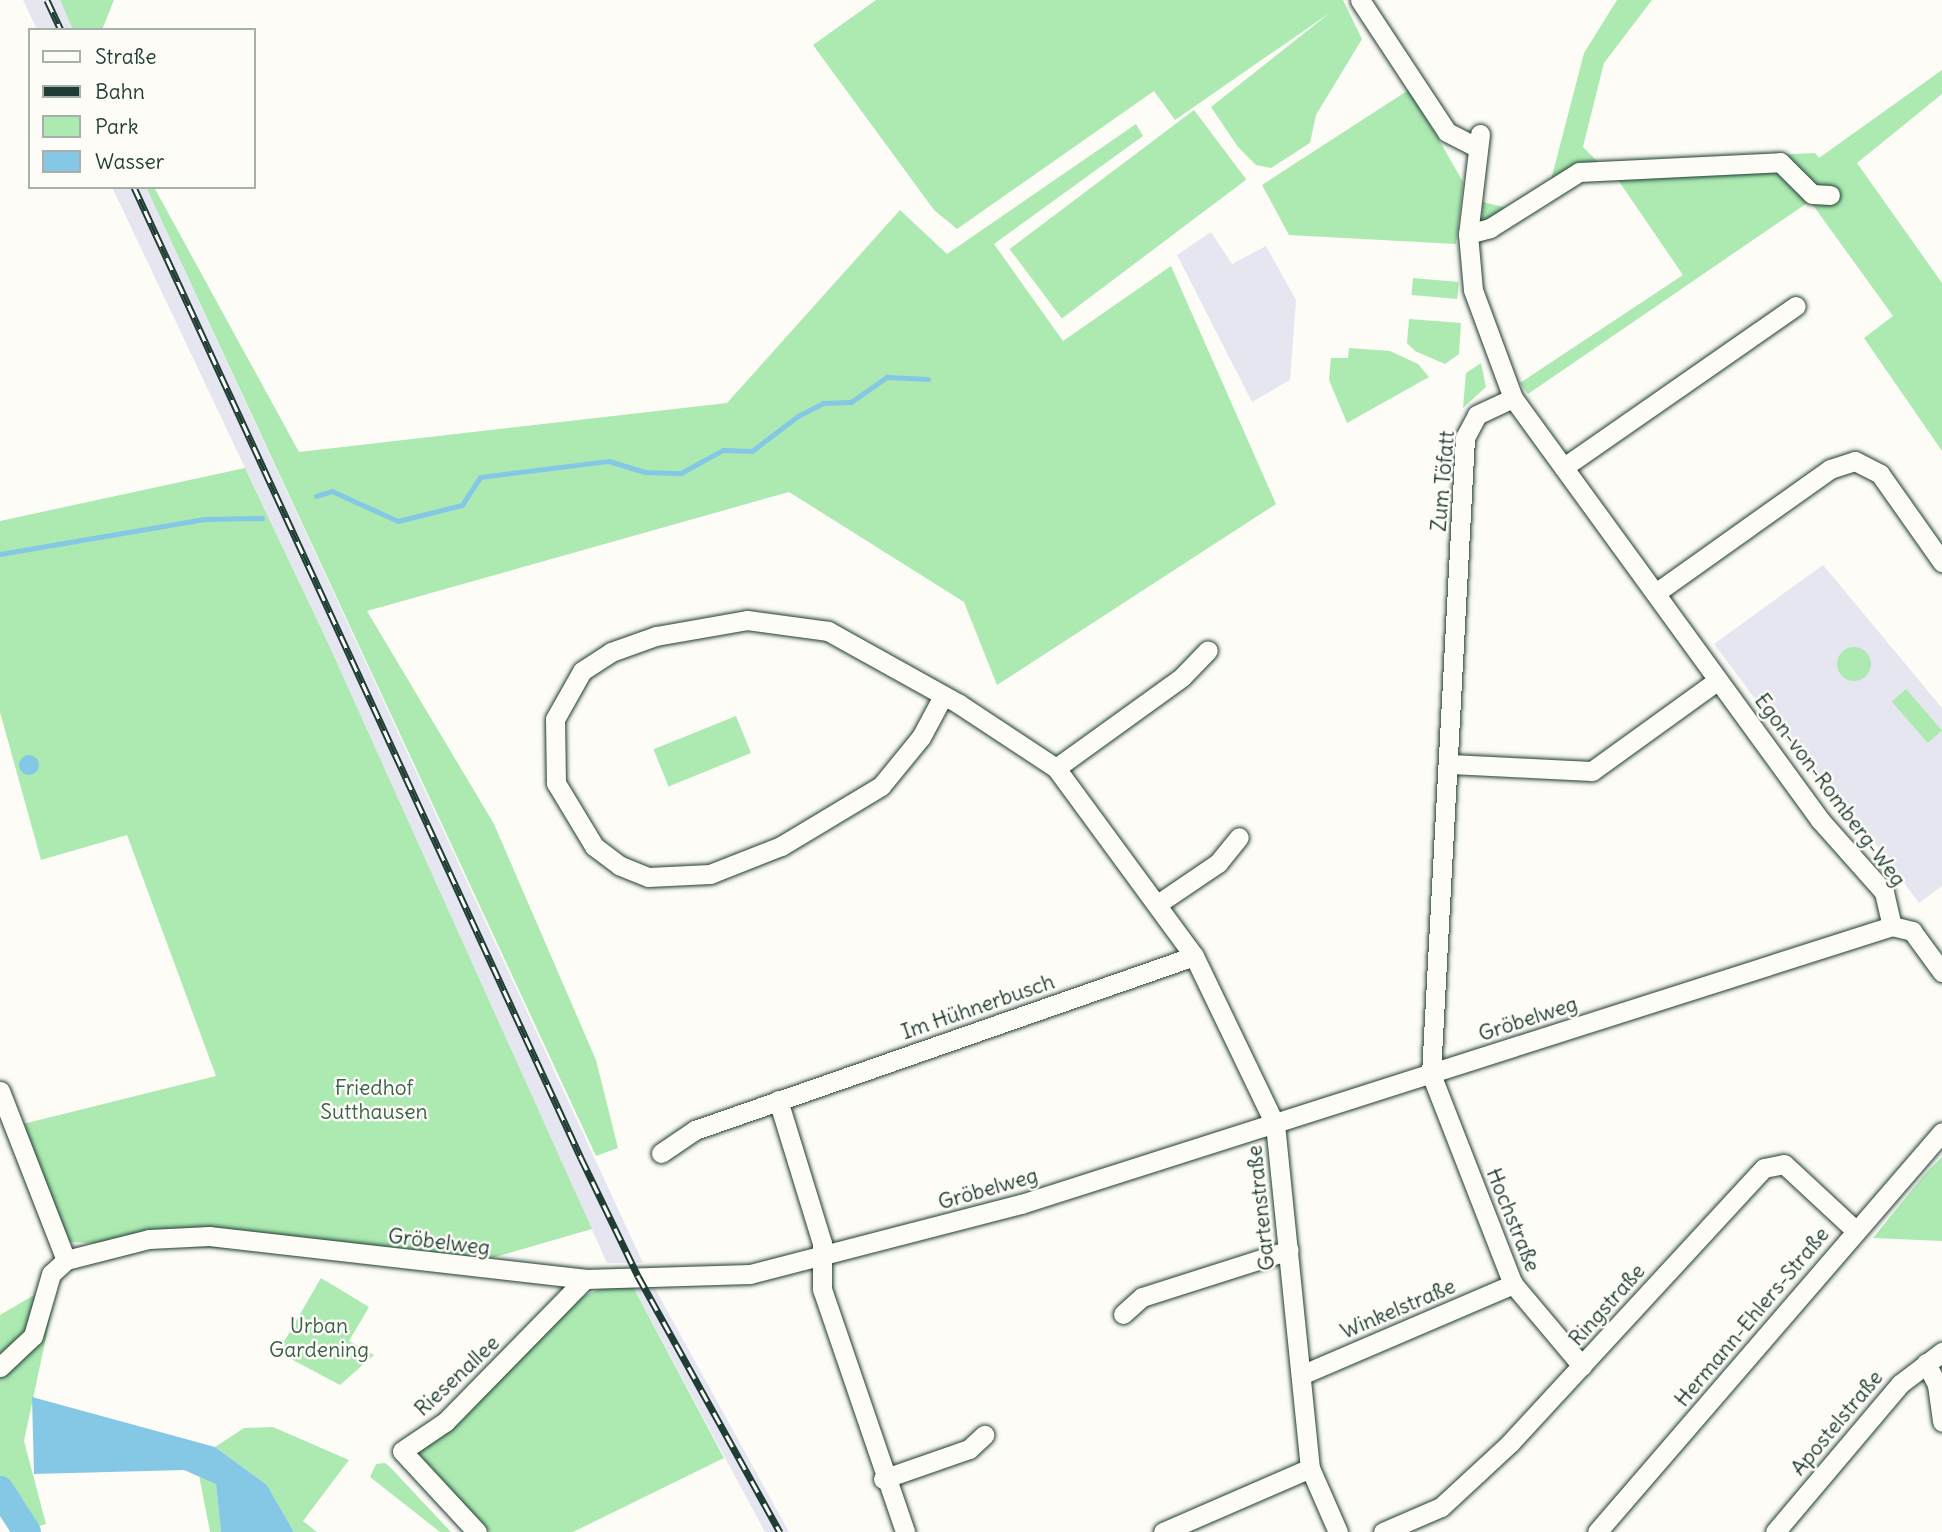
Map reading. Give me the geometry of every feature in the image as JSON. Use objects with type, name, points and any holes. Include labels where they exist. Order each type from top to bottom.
[{"type":"street","points":[[1360,0],[1447,132],[1479,141],[1468,234],[1482,323],[1513,398]]},
{"type":"street","points":[[1468,234],[1490,228],[1579,172],[1780,162],[1812,194],[1830,195]]},
{"type":"street","points":[[1564,467],[1796,306]]},
{"type":"street","name":"Egon-von-Romberg-Weg","points":[[1513,398],[1657,592],[1819,820],[1884,892],[1892,926]]},
{"type":"street","name":"Zum Töfatt","points":[[1431,1074],[1450,764],[1465,438],[1477,415],[1513,398]]},
{"type":"street","points":[[1657,592],[1830,469],[1855,461],[1880,474],[1942,562]]},
{"type":"street","name":"Gartenstraße","points":[[943,696],[921,737],[881,786],[781,846],[710,874],[648,877],[619,865],[594,846],[556,783],[555,719],[582,671],[611,652],[700,626],[747,620],[828,631],[943,696],[1056,768],[1159,903],[1194,956],[1275,1124],[1310,1468],[1338,1532]]},
{"type":"street","points":[[1056,768],[1182,677],[1208,650]]},
{"type":"street","points":[[1450,764],[1591,771],[1717,680]]},
{"type":"street","points":[[1159,903],[1218,863],[1239,837]]},
{"type":"street","points":[[1892,926],[1912,931],[1942,972]]},
{"type":"street","name":"Gröbelweg","points":[[66,1260],[149,1240],[199,1236],[585,1279],[750,1274],[822,1260],[1275,1124],[1892,926]]},
{"type":"street","name":"Im Hühnerbusch","points":[[661,1153],[695,1130],[1194,956]]},
{"type":"street","name":"Hochstraße","points":[[1431,1074],[1513,1284],[1582,1366]]},
{"type":"street","points":[[0,1091],[66,1260],[51,1274],[33,1336],[0,1367]]},
{"type":"street","points":[[778,1100],[822,1243],[822,1289],[883,1479],[905,1532]]},
{"type":"street","name":"Hermann-Ehlers-Straße","points":[[1597,1532],[1855,1230],[1935,1144],[1942,1132]]},
{"type":"street","name":"Ringstraße","points":[[1383,1532],[1441,1507],[1582,1366],[1764,1168],[1784,1164],[1855,1230]]},
{"type":"street","points":[[1123,1314],[1142,1297],[1289,1250]]},
{"type":"street","name":"Riesenallee","points":[[477,1532],[402,1451],[445,1422],[585,1279]]},
{"type":"street","name":"Winkelstraße","points":[[1301,1376],[1513,1284]]},
{"type":"street","points":[[1934,1358],[1942,1422]]},
{"type":"street","name":"Apostelstraße","points":[[1775,1532],[1900,1384],[1934,1358]]},
{"type":"street","points":[[883,1479],[970,1449],[984,1435]]},
{"type":"street","points":[[1163,1532],[1310,1468]]},
{"type":"shaded area","points":[[23,0],[60,0],[72,28],[36,28]]},
{"type":"shaded area","points":[[113,189],[147,189],[643,1263],[607,1263],[328,643]]},
{"type":"shaded area","points":[[1211,232],[1232,264],[1266,246],[1296,300],[1290,380],[1252,402],[1177,255]]},
{"type":"shaded area","points":[[1823,565],[1942,708],[1942,886],[1919,903],[1855,816],[1847,822],[1714,644]]},
{"type":"shaded area","points":[[632,1285],[653,1285],[789,1532],[765,1532]]},
{"type":"green space","points":[[60,0],[114,0],[103,28],[72,28]]},
{"type":"green space","points":[[876,0],[1343,0],[1362,39],[1316,115],[1310,143],[1271,168],[1256,165],[1238,147],[1211,107],[1331,12],[1175,120],[1154,91],[957,229],[934,210],[813,45]]},
{"type":"green space","points":[[1617,0],[1652,0],[1604,63],[1583,147],[1599,163],[1815,153],[1819,158],[1942,70],[1942,94],[1857,163],[1942,283],[1942,451],[1864,338],[1893,316],[1810,201],[1528,394],[1520,383],[1683,275],[1618,180],[1577,183],[1480,243],[1483,202],[1507,208],[1551,180],[1584,53]]},
{"type":"green space","points":[[1410,89],[1463,182],[1456,244],[1289,235],[1262,185]]},
{"type":"green space","points":[[1194,110],[1246,179],[1062,319],[1010,249]]},
{"type":"green space","points":[[1136,124],[1143,136],[994,244],[1063,341],[1171,266],[1276,504],[997,685],[964,602],[789,492],[367,611],[494,824],[596,1060],[618,1148],[596,1156],[147,189],[155,189],[299,452],[727,403],[900,210],[947,254]]},
{"type":"green space","points":[[1413,278],[1459,282],[1457,299],[1412,295]]},
{"type":"green space","points":[[1409,319],[1461,323],[1459,354],[1445,364],[1415,351],[1407,343]]},
{"type":"green space","points":[[1349,348],[1390,351],[1418,364],[1429,377],[1347,423],[1329,380],[1331,358],[1348,358]]},
{"type":"green space","points":[[1481,363],[1486,387],[1463,408],[1466,373]]},
{"type":"green space","name":"Friedhof Sutthausen","points":[[245,468],[328,643],[592,1229],[485,1260],[69,1242],[23,1124],[216,1076],[127,835],[41,860],[0,712],[0,521]]},
{"type":"green space","points":[[1854,647],[1866,652],[1871,664],[1866,676],[1854,681],[1842,676],[1837,664],[1842,652]]},
{"type":"green space","points":[[1906,689],[1942,730],[1928,743],[1892,701]]},
{"type":"green space","points":[[736,716],[751,753],[668,786],[653,749]]},
{"type":"green space","points":[[1942,1157],[1942,1241],[1873,1238],[1925,1174]]},
{"type":"green space","name":"Urban Gardening","points":[[321,1278],[369,1307],[349,1341],[374,1355],[340,1385],[278,1352]]},
{"type":"green space","points":[[58,1281],[24,1441],[46,1524],[21,1532],[0,1507],[0,1315]]},
{"type":"green space","points":[[609,1285],[632,1285],[724,1458],[573,1532],[490,1532],[417,1452],[577,1299]]},
{"type":"green space","points":[[273,1427],[349,1460],[303,1521],[317,1532],[294,1532],[267,1485],[215,1447],[244,1428]]},
{"type":"green space","points":[[385,1463],[451,1532],[440,1532],[370,1477],[376,1464]]},
{"type":"green space","points":[[199,1475],[216,1483],[221,1532],[210,1532]]},
{"type":"water","points":[[29,755],[36,758],[39,765],[36,772],[29,775],[22,772],[19,765],[22,758]]},
{"type":"water","points":[[32,1397],[215,1447],[267,1485],[294,1532],[221,1532],[216,1484],[184,1470],[34,1474]]},
{"type":"waterway","points":[[316,496],[332,491],[398,521],[462,505],[480,477],[609,461],[645,472],[681,473],[723,450],[752,451],[798,416],[823,403],[851,402],[887,377],[928,379]]},
{"type":"waterway","points":[[0,554],[204,519],[262,518]]},
{"type":"waterway","points":[[0,1490],[27,1532]]},
{"type":"railway","points":[[47,0],[60,28]]},
{"type":"railway","points":[[135,189],[581,1158],[638,1276],[780,1532]]}]
